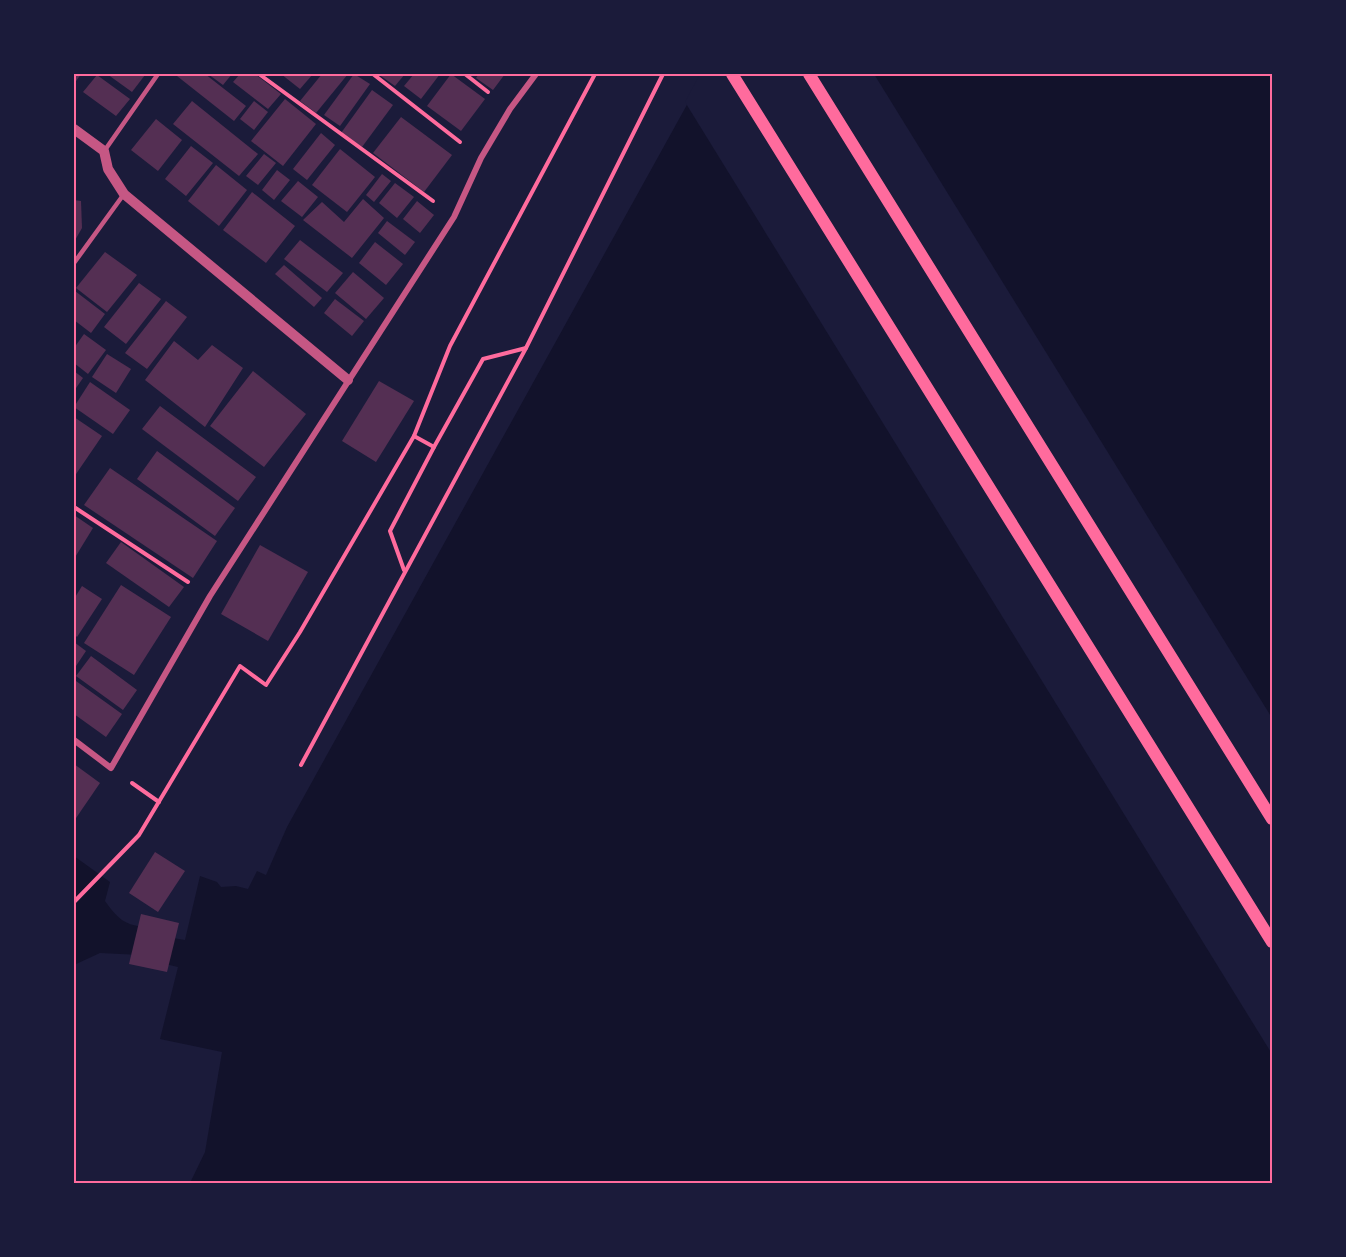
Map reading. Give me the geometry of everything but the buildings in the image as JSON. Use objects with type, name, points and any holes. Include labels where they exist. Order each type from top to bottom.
[{"type":"main road","points":[[732,74],[1272,942]]},
{"type":"main road","points":[[809,74],[1272,819]]},
{"type":"street","points":[[74,740],[111,768],[210,596],[454,217],[481,158],[510,109],[536,74]]},
{"type":"street","points":[[74,129],[104,151],[108,169],[124,194],[348,381]]},
{"type":"lane","points":[[104,151],[158,74]]},
{"type":"lane","points":[[74,263],[124,194]]},
{"type":"path","points":[[259,74],[454,217]]},
{"type":"path","points":[[373,74],[481,158]]},
{"type":"path","points":[[74,902],[139,836],[240,666],[266,685],[300,632],[414,436],[450,346],[595,74]]},
{"type":"path","points":[[301,765],[526,348],[663,74]]},
{"type":"path","points":[[405,570],[390,531],[434,447],[483,359],[526,348]]},
{"type":"path","points":[[414,436],[434,447]]},
{"type":"path","points":[[74,507],[210,596]]},
{"type":"shaded area","points":[[704,74],[1272,74],[1272,1183],[190,1183],[205,1152],[222,1052],[160,1039],[178,967],[161,963],[167,937],[185,940],[200,876],[217,882],[221,887],[236,886],[248,889],[257,871],[266,875],[287,827]]},
{"type":"shaded area","points":[[74,856],[110,882],[105,901],[118,917],[133,925],[148,927],[141,955],[100,953],[74,965]]},
{"type":"pier","points":[[700,74],[874,74],[1272,718],[1272,1054],[685,102]]}]
